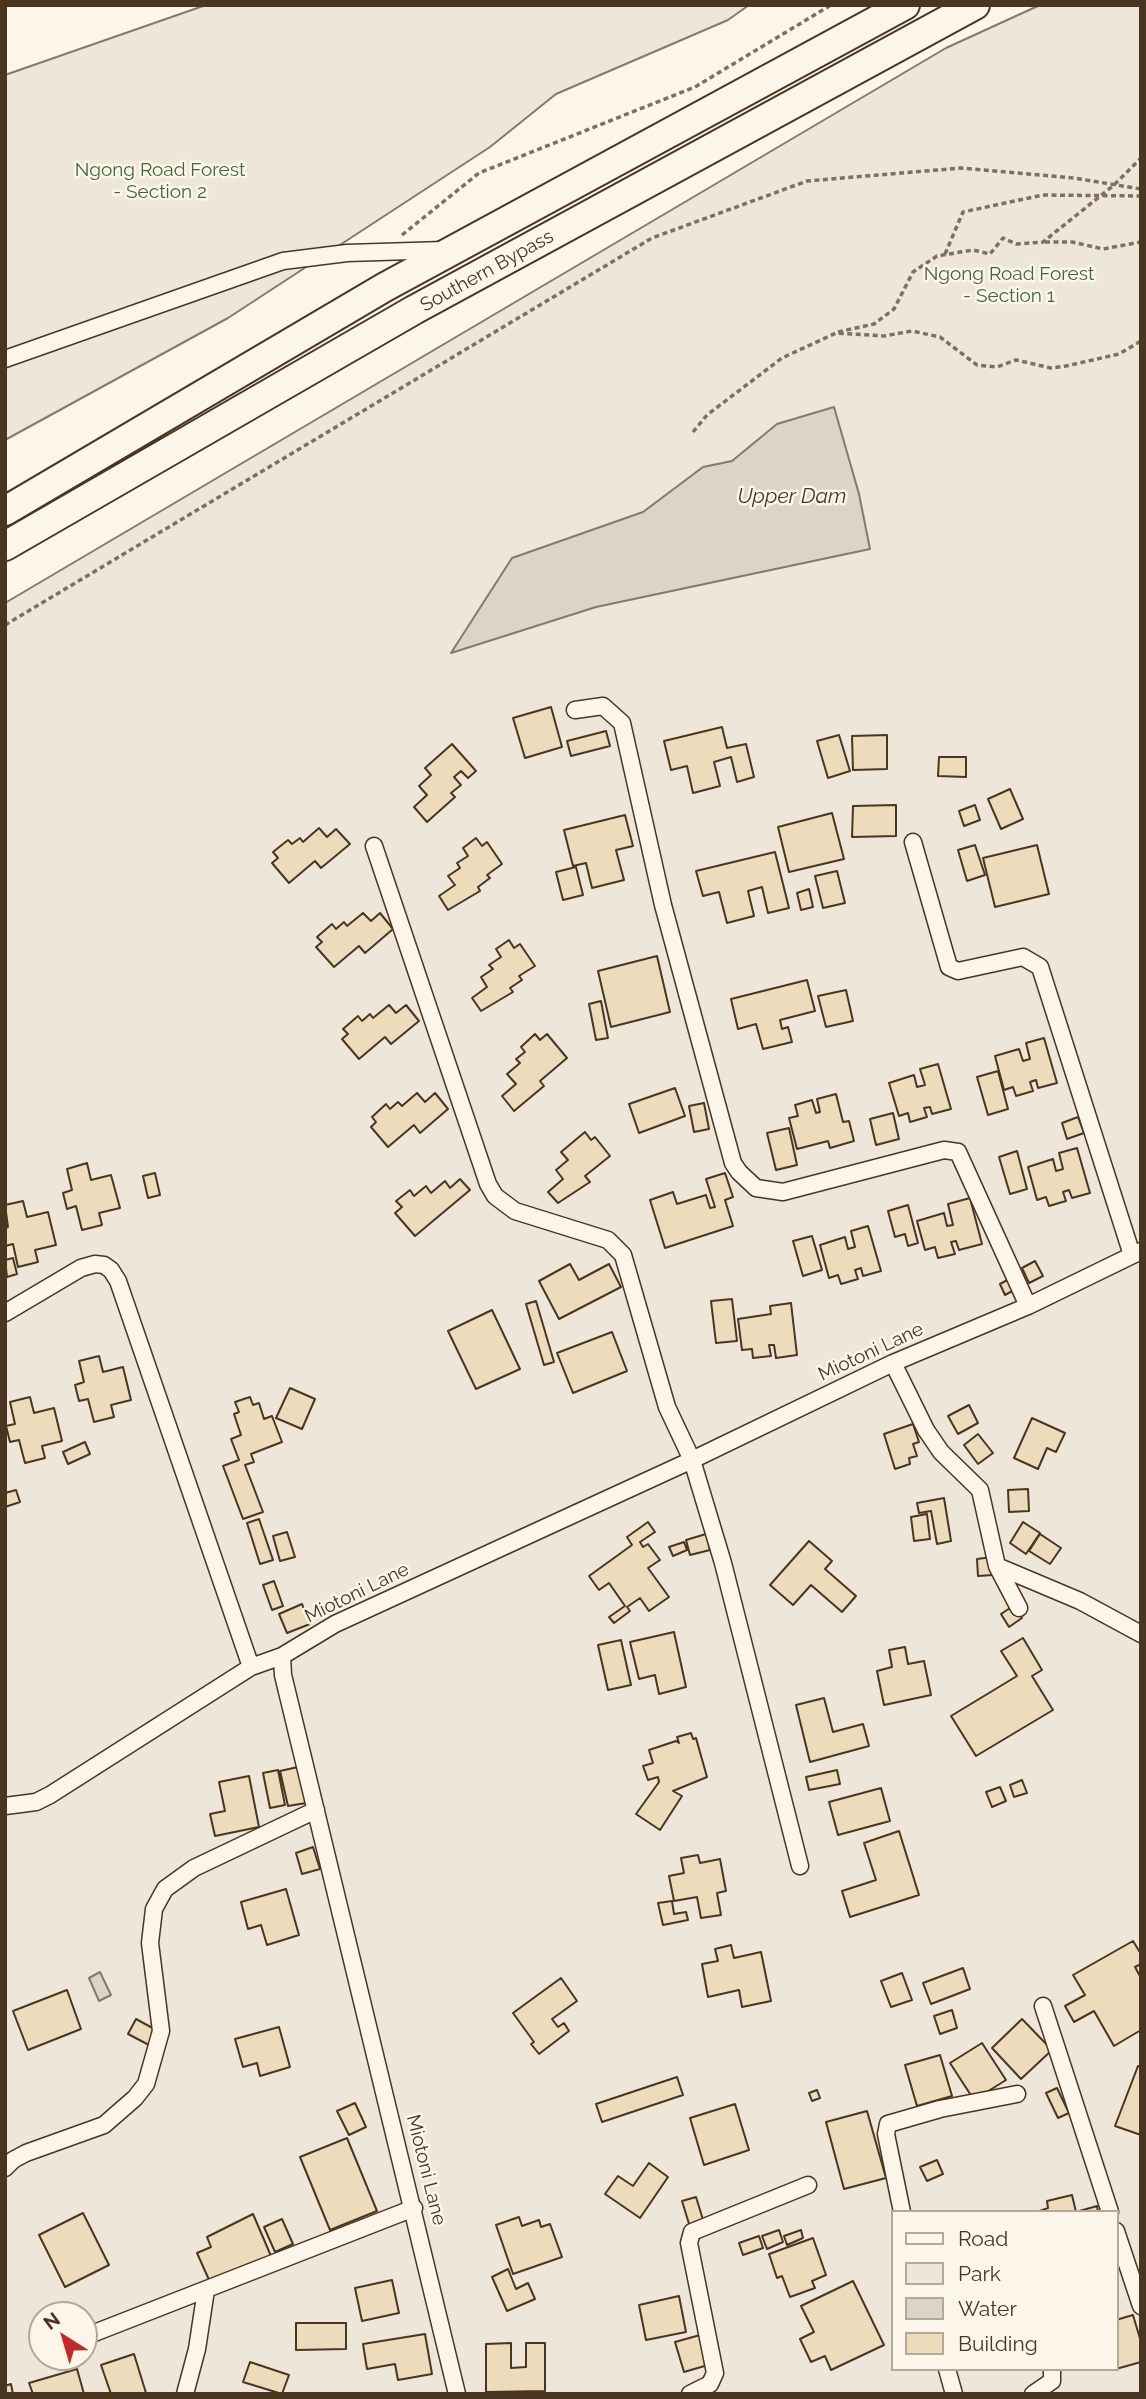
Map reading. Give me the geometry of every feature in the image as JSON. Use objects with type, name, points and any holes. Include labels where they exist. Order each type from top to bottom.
[{"type":"highway","name":"Southern Bypass","points":[[5,512],[385,287],[905,5]]},
{"type":"highway","name":"Southern Bypass","points":[[5,546],[414,310],[975,5]]},
{"type":"street","points":[[5,359],[283,261],[381,252],[453,250]]},
{"type":"street","points":[[575,710],[603,706],[622,723],[663,905],[730,1150],[739,1172],[756,1188],[783,1192],[944,1150],[958,1152],[1028,1306]]},
{"type":"street","points":[[912,842],[949,967],[958,971],[1023,957],[1040,967],[1136,1253]]},
{"type":"street","points":[[374,846],[488,1184],[495,1196],[515,1211],[608,1240],[620,1249],[670,1417],[692,1460],[723,1563],[800,1866]]},
{"type":"street","name":"Miotoni Lane","points":[[457,2394],[283,1675],[282,1656],[335,1624],[692,1460],[893,1363],[1028,1306],[1136,1253]]},
{"type":"street","points":[[5,1313],[81,1268],[95,1264],[104,1265],[118,1281],[251,1667]]},
{"type":"street","points":[[893,1363],[926,1430],[941,1452],[980,1490],[997,1566],[1019,1608]]},
{"type":"street","points":[[997,1566],[1080,1601],[1141,1634]]},
{"type":"street","points":[[5,1806],[36,1802],[50,1795],[251,1667],[282,1656]]},
{"type":"street","points":[[5,2168],[26,2153],[104,2125],[135,2098],[146,2084],[161,2031],[150,1943],[154,1909],[165,1889],[194,1868],[317,1810]]},
{"type":"street","points":[[1044,2006],[1109,2210]]},
{"type":"street","points":[[902,2210],[886,2134],[888,2124],[940,2109],[1017,2094]]},
{"type":"street","points":[[690,2394],[710,2384],[715,2373],[689,2243],[692,2232],[808,2185]]},
{"type":"street","points":[[98,2332],[414,2208]]},
{"type":"street","points":[[1118,2237],[1141,2306]]},
{"type":"street","points":[[185,2394],[197,2349],[206,2290]]},
{"type":"street","points":[[948,2371],[954,2394]]},
{"type":"street","points":[[1033,2394],[1052,2381],[1052,2371]]},
{"type":"path","points":[[381,252],[479,173],[695,86],[831,5]]},
{"type":"path","points":[[1043,242],[1114,185],[1141,158]]},
{"type":"path","points":[[5,625],[652,238],[807,181],[961,169],[1141,189]]},
{"type":"path","points":[[945,255],[963,212],[1043,195],[1141,196]]},
{"type":"path","points":[[693,432],[707,415],[782,358],[836,332],[874,324],[894,309],[912,272],[925,262],[973,250],[990,254],[1003,238],[1016,244],[1072,242],[1102,249],[1141,243]]},
{"type":"path","points":[[836,332],[884,335],[912,331],[940,337],[977,365],[997,367],[1016,360],[1051,368],[1066,366],[1119,354],[1141,341]]},
{"type":"green space","name":"Ngong Road Forest - Section 2","points":[[206,5],[749,5],[728,20],[556,94],[490,147],[228,318],[5,440],[5,75]]},
{"type":"green space","name":"Ngong Road Forest - Section 1","points":[[1040,5],[1141,5],[1141,2394],[5,2394],[5,603],[946,48]]},
{"type":"water","name":"Upper Dam","points":[[834,407],[859,494],[870,549],[596,607],[451,653],[512,558],[643,512],[703,467],[732,461],[777,424]]},
{"type":"water","points":[[100,1972],[111,1995],[99,2001],[89,1978]]},
{"type":"building","points":[[551,707],[562,747],[525,758],[513,718]]},
{"type":"building","points":[[722,727],[727,748],[746,744],[754,777],[737,782],[731,757],[714,762],[720,786],[693,793],[687,766],[671,770],[664,741]]},
{"type":"building","points":[[606,731],[610,746],[571,756],[567,741]]},
{"type":"building","points":[[839,735],[850,771],[828,778],[817,741]]},
{"type":"building","points":[[887,735],[887,769],[853,770],[852,736]]},
{"type":"building","points":[[452,744],[476,771],[468,778],[461,771],[454,777],[461,785],[451,793],[455,797],[427,822],[414,807],[427,795],[419,786],[431,775],[425,768]]},
{"type":"building","points":[[939,757],[966,757],[966,777],[938,776]]},
{"type":"building","points":[[1010,789],[1023,819],[1001,829],[988,799]]},
{"type":"building","points":[[896,805],[896,836],[852,837],[853,806]]},
{"type":"building","points":[[975,805],[980,820],[964,826],[959,811]]},
{"type":"building","points":[[832,813],[844,859],[789,872],[778,827]]},
{"type":"building","points":[[625,815],[633,846],[616,850],[624,880],[592,888],[586,863],[573,866],[564,830]]},
{"type":"building","points":[[319,828],[327,837],[336,829],[350,844],[321,868],[315,861],[289,883],[272,863],[278,858],[273,852],[288,840],[292,844],[300,838],[303,842]]},
{"type":"building","points":[[476,838],[482,846],[487,842],[502,864],[487,875],[490,878],[478,887],[480,891],[448,910],[439,896],[455,885],[448,876],[460,868],[457,863],[468,856],[463,848]]},
{"type":"building","points":[[975,845],[985,875],[967,881],[958,850]]},
{"type":"building","points":[[1037,845],[1049,894],[995,907],[983,858]]},
{"type":"building","points":[[775,852],[789,908],[768,913],[762,887],[748,891],[754,916],[727,923],[719,892],[703,896],[696,871]]},
{"type":"building","points":[[576,867],[583,895],[563,900],[556,872]]},
{"type":"building","points":[[837,871],[845,903],[823,908],[815,876]]},
{"type":"building","points":[[809,889],[813,907],[801,910],[797,893]]},
{"type":"building","points":[[363,913],[371,921],[380,913],[393,929],[365,953],[359,946],[334,967],[316,947],[322,942],[317,937],[332,924],[336,929],[344,922],[347,926]]},
{"type":"building","points":[[509,940],[514,948],[520,944],[535,966],[519,976],[522,980],[510,988],[513,992],[481,1011],[472,998],[487,987],[481,977],[493,969],[489,965],[501,957],[496,949]]},
{"type":"building","points":[[657,956],[670,1012],[611,1027],[598,971]]},
{"type":"building","points":[[807,980],[815,1011],[780,1020],[782,1029],[788,1027],[792,1042],[763,1049],[756,1024],[738,1029],[731,999]]},
{"type":"building","points":[[846,990],[853,1021],[826,1027],[818,996]]},
{"type":"building","points":[[601,1001],[608,1038],[596,1040],[589,1004]]},
{"type":"building","points":[[389,1005],[396,1013],[406,1005],[419,1021],[391,1044],[385,1037],[359,1059],[342,1039],[348,1034],[343,1029],[358,1016],[362,1021],[370,1014],[373,1018]]},
{"type":"building","points":[[535,1034],[540,1040],[547,1034],[567,1058],[540,1081],[544,1086],[514,1111],[502,1096],[516,1084],[507,1074],[520,1063],[516,1059],[525,1052],[521,1047]]},
{"type":"building","points":[[1044,1038],[1057,1083],[1038,1088],[1036,1080],[1030,1082],[1033,1091],[1016,1096],[1013,1087],[1004,1090],[995,1056],[1019,1049],[1023,1061],[1030,1059],[1026,1043]]},
{"type":"building","points":[[938,1064],[951,1109],[932,1114],[930,1107],[924,1108],[927,1117],[910,1122],[908,1113],[899,1116],[889,1083],[914,1075],[917,1087],[925,1085],[920,1069]]},
{"type":"building","points":[[998,1071],[1008,1109],[988,1115],[977,1077]]},
{"type":"building","points":[[675,1088],[685,1116],[639,1133],[629,1104]]},
{"type":"building","points":[[417,1093],[425,1102],[435,1093],[448,1109],[420,1133],[414,1125],[388,1147],[371,1127],[376,1122],[372,1117],[386,1104],[390,1109],[398,1102],[402,1106]]},
{"type":"building","points":[[836,1094],[843,1122],[849,1121],[854,1141],[830,1148],[828,1141],[797,1149],[789,1118],[798,1116],[795,1105],[812,1100],[816,1113],[820,1112],[817,1099]]},
{"type":"building","points":[[704,1103],[709,1129],[694,1132],[689,1106]]},
{"type":"building","points":[[893,1113],[899,1139],[876,1145],[870,1119]]},
{"type":"building","points":[[1078,1117],[1084,1133],[1067,1139],[1062,1123]]},
{"type":"building","points":[[789,1128],[797,1165],[776,1170],[767,1133]]},
{"type":"building","points":[[585,1132],[591,1140],[595,1137],[610,1156],[585,1176],[590,1182],[558,1203],[548,1192],[563,1179],[556,1170],[568,1160],[561,1152]]},
{"type":"building","points":[[1077,1148],[1090,1193],[1072,1198],[1069,1190],[1063,1192],[1066,1201],[1049,1206],[1046,1197],[1037,1200],[1028,1167],[1053,1159],[1056,1171],[1063,1169],[1059,1153]]},
{"type":"building","points":[[1017,1151],[1027,1189],[1010,1194],[999,1157]]},
{"type":"building","points":[[87,1163],[91,1180],[111,1175],[120,1208],[99,1213],[102,1225],[82,1230],[76,1206],[67,1209],[63,1193],[72,1190],[67,1169]]},
{"type":"building","points":[[155,1173],[160,1195],[148,1198],[143,1176]]},
{"type":"building","points":[[725,1173],[733,1197],[725,1200],[733,1226],[665,1248],[650,1200],[673,1192],[677,1204],[706,1195],[710,1208],[715,1207],[706,1179]]},
{"type":"building","points":[[460,1179],[470,1190],[415,1236],[395,1213],[402,1207],[396,1201],[410,1190],[414,1196],[426,1186],[431,1193],[445,1181],[450,1188]]},
{"type":"building","points":[[970,1198],[982,1244],[959,1250],[956,1241],[951,1242],[955,1254],[938,1258],[935,1247],[925,1250],[917,1221],[944,1213],[947,1226],[953,1225],[948,1204]]},
{"type":"building","points":[[23,1201],[27,1217],[48,1212],[56,1245],[35,1250],[38,1262],[18,1267],[13,1244],[5,1246],[5,1228],[8,1227],[5,1205]]},
{"type":"building","points":[[908,1205],[918,1243],[908,1246],[905,1234],[895,1237],[888,1211]]},
{"type":"building","points":[[868,1226],[881,1271],[863,1276],[861,1268],[855,1270],[858,1279],[841,1284],[838,1275],[829,1278],[820,1245],[845,1237],[848,1249],[855,1247],[851,1231]]},
{"type":"building","points":[[812,1236],[822,1270],[803,1276],[793,1241]]},
{"type":"building","points":[[13,1258],[17,1274],[7,1277],[5,1260]]},
{"type":"building","points":[[1035,1261],[1043,1276],[1029,1283],[1022,1268]]},
{"type":"building","points":[[570,1264],[579,1280],[609,1264],[621,1287],[559,1319],[539,1281]]},
{"type":"building","points":[[1011,1278],[1016,1289],[1005,1295],[1000,1284]]},
{"type":"building","points":[[732,1299],[737,1341],[716,1343],[711,1301]]},
{"type":"building","points":[[536,1301],[554,1362],[544,1365],[526,1304]]},
{"type":"building","points":[[791,1303],[797,1355],[776,1358],[774,1345],[769,1345],[771,1356],[753,1358],[752,1349],[742,1350],[738,1319],[771,1314],[770,1306]]},
{"type":"building","points":[[492,1310],[520,1369],[476,1389],[448,1331]]},
{"type":"building","points":[[612,1332],[627,1371],[573,1393],[557,1353]]},
{"type":"building","points":[[99,1356],[103,1372],[123,1367],[131,1400],[111,1405],[114,1417],[94,1422],[88,1399],[79,1401],[75,1385],[84,1382],[79,1361]]},
{"type":"building","points":[[290,1388],[315,1399],[302,1429],[276,1418]]},
{"type":"building","points":[[30,1397],[34,1413],[54,1408],[62,1441],[42,1446],[45,1458],[25,1463],[19,1440],[10,1442],[6,1426],[15,1424],[10,1402]]},
{"type":"building","points":[[250,1397],[253,1405],[259,1403],[264,1419],[272,1416],[282,1442],[251,1454],[254,1462],[245,1465],[263,1512],[243,1519],[223,1466],[239,1460],[231,1439],[241,1435],[234,1414],[239,1412],[235,1402]]},
{"type":"building","points":[[969,1405],[978,1423],[958,1434],[948,1416]]},
{"type":"building","points":[[1032,1418],[1065,1433],[1056,1452],[1047,1448],[1038,1469],[1014,1458]]},
{"type":"building","points":[[913,1424],[919,1442],[913,1444],[917,1456],[909,1458],[910,1464],[895,1469],[884,1434]]},
{"type":"building","points":[[978,1434],[993,1453],[978,1464],[964,1445]]},
{"type":"building","points":[[85,1442],[90,1454],[68,1464],[63,1452]]},
{"type":"building","points":[[1028,1489],[1029,1511],[1009,1512],[1008,1490]]},
{"type":"building","points":[[16,1490],[20,1502],[5,1507],[5,1493]]},
{"type":"building","points":[[944,1498],[951,1541],[937,1544],[931,1511],[919,1513],[917,1503]]},
{"type":"building","points":[[927,1514],[930,1539],[914,1541],[911,1517]]},
{"type":"building","points":[[259,1519],[273,1560],[260,1564],[247,1523]]},
{"type":"building","points":[[648,1522],[655,1532],[640,1542],[643,1547],[648,1544],[660,1560],[648,1568],[669,1597],[649,1611],[640,1598],[627,1607],[630,1611],[614,1623],[609,1617],[625,1606],[609,1583],[599,1590],[589,1576],[632,1545],[627,1537]]},
{"type":"building","points":[[1023,1522],[1040,1533],[1026,1554],[1010,1543]]},
{"type":"building","points":[[287,1532],[295,1557],[280,1561],[273,1536]]},
{"type":"building","points":[[706,1534],[710,1550],[690,1555],[686,1540]]},
{"type":"building","points":[[1040,1534],[1061,1548],[1050,1564],[1029,1551]]},
{"type":"building","points":[[809,1541],[832,1561],[825,1569],[856,1596],[842,1612],[811,1585],[793,1605],[770,1585]]},
{"type":"building","points":[[684,1542],[687,1550],[673,1556],[669,1547]]},
{"type":"building","points":[[992,1557],[993,1575],[978,1576],[977,1559]]},
{"type":"building","points":[[274,1581],[283,1606],[272,1610],[263,1585]]},
{"type":"building","points":[[302,1604],[310,1624],[287,1633],[279,1614]]},
{"type":"building","points":[[1013,1606],[1022,1618],[1009,1627],[1001,1614]]},
{"type":"building","points":[[674,1632],[686,1687],[659,1694],[655,1675],[639,1679],[630,1642]]},
{"type":"building","points":[[1023,1638],[1042,1670],[1032,1676],[1053,1710],[976,1756],[951,1716],[1017,1676],[1001,1651]]},
{"type":"building","points":[[621,1640],[631,1685],[608,1690],[598,1645]]},
{"type":"building","points":[[905,1647],[908,1664],[924,1661],[931,1695],[884,1705],[877,1671],[892,1667],[889,1650]]},
{"type":"building","points":[[824,1698],[833,1732],[863,1724],[869,1746],[810,1762],[796,1705]]},
{"type":"building","points":[[691,1733],[693,1739],[696,1738],[707,1777],[673,1791],[682,1796],[660,1830],[636,1814],[659,1782],[658,1777],[648,1780],[643,1766],[653,1763],[649,1750],[676,1741],[679,1743],[677,1737]]},
{"type":"building","points":[[298,1767],[306,1803],[288,1806],[280,1771]]},
{"type":"building","points":[[278,1770],[285,1805],[270,1808],[263,1773]]},
{"type":"building","points":[[837,1770],[840,1784],[809,1790],[806,1777]]},
{"type":"building","points":[[249,1776],[259,1827],[215,1836],[210,1814],[225,1811],[219,1782]]},
{"type":"building","points":[[1022,1780],[1027,1793],[1014,1797],[1010,1785]]},
{"type":"building","points":[[1000,1787],[1006,1801],[992,1807],[986,1792]]},
{"type":"building","points":[[881,1788],[890,1821],[838,1835],[829,1802]]},
{"type":"building","points":[[899,1831],[919,1895],[850,1917],[842,1891],[876,1880],[864,1843]]},
{"type":"building","points":[[313,1847],[320,1869],[302,1874],[296,1853]]},
{"type":"building","points":[[698,1855],[700,1863],[720,1859],[726,1891],[717,1893],[721,1915],[701,1918],[697,1897],[674,1901],[669,1876],[684,1873],[681,1858]]},
{"type":"building","points":[[286,1889],[299,1935],[267,1945],[261,1925],[248,1929],[241,1902]]},
{"type":"building","points":[[672,1901],[674,1914],[686,1912],[688,1920],[663,1925],[658,1903]]},
{"type":"building","points":[[1133,1941],[1141,1954],[1141,1964],[1135,1967],[1141,1978],[1141,2030],[1114,2046],[1094,2011],[1074,2022],[1065,2006],[1085,1995],[1073,1975]]},
{"type":"building","points":[[731,1945],[734,1958],[761,1952],[771,2001],[742,2007],[739,1990],[708,1997],[702,1964],[718,1961],[715,1949]]},
{"type":"building","points":[[963,1968],[970,1989],[931,2004],[923,1983]]},
{"type":"building","points":[[902,1973],[912,2000],[891,2007],[881,1981]]},
{"type":"building","points":[[561,1978],[577,2001],[552,2019],[558,2027],[564,2023],[569,2031],[539,2054],[531,2044],[534,2042],[513,2013]]},
{"type":"building","points":[[67,1990],[81,2029],[28,2050],[13,2011]]},
{"type":"building","points":[[952,2010],[957,2028],[940,2034],[934,2016]]},
{"type":"building","points":[[136,2019],[158,2031],[149,2045],[128,2034]]},
{"type":"building","points":[[1022,2019],[1052,2050],[1021,2079],[992,2048]]},
{"type":"building","points":[[279,2027],[290,2067],[260,2076],[257,2063],[243,2067],[235,2039]]},
{"type":"building","points":[[982,2043],[1006,2080],[974,2100],[950,2063]]},
{"type":"building","points":[[940,2055],[952,2096],[917,2106],[905,2065]]},
{"type":"building","points":[[1138,2066],[1141,2067],[1141,2135],[1115,2126]]},
{"type":"building","points":[[677,2077],[683,2095],[602,2122],[596,2104]]},
{"type":"building","points":[[1057,2088],[1069,2113],[1058,2118],[1046,2093]]},
{"type":"building","points":[[817,2090],[820,2098],[812,2101],[809,2093]]},
{"type":"building","points":[[355,2103],[366,2127],[349,2135],[337,2111]]},
{"type":"building","points":[[735,2104],[749,2150],[704,2165],[690,2118]]},
{"type":"building","points":[[867,2111],[886,2178],[844,2189],[826,2122]]},
{"type":"building","points":[[347,2138],[377,2211],[330,2230],[300,2157]]},
{"type":"building","points":[[937,2160],[943,2174],[927,2181],[920,2167]]},
{"type":"building","points":[[649,2163],[668,2177],[640,2218],[605,2194],[618,2176],[633,2186]]},
{"type":"building","points":[[1072,2195],[1076,2210],[1042,2210],[1048,2208],[1047,2201]]},
{"type":"building","points":[[696,2197],[704,2223],[690,2227],[682,2201]]},
{"type":"building","points":[[83,2213],[109,2265],[65,2287],[39,2235]]},
{"type":"building","points":[[253,2214],[271,2256],[210,2282],[197,2253],[211,2247],[207,2237]]},
{"type":"building","points":[[519,2217],[522,2226],[539,2220],[541,2227],[550,2224],[562,2257],[513,2274],[496,2225]]},
{"type":"building","points":[[282,2219],[293,2244],[275,2252],[264,2227]]},
{"type":"building","points":[[779,2230],[783,2242],[767,2249],[762,2236]]},
{"type":"building","points":[[801,2230],[803,2238],[787,2245],[784,2236]]},
{"type":"building","points":[[759,2236],[763,2248],[743,2255],[739,2243]]},
{"type":"building","points":[[813,2238],[826,2275],[812,2281],[815,2288],[790,2297],[782,2276],[777,2278],[769,2254]]},
{"type":"building","points":[[508,2269],[516,2289],[528,2283],[535,2299],[507,2311],[492,2277]]},
{"type":"building","points":[[392,2280],[399,2313],[362,2321],[355,2288]]},
{"type":"building","points":[[853,2281],[884,2345],[831,2370],[825,2356],[811,2362],[800,2339],[814,2332],[801,2306]]},
{"type":"building","points":[[679,2296],[686,2332],[646,2340],[639,2305]]},
{"type":"building","points":[[1133,2315],[1141,2342],[1141,2362],[1118,2368],[1118,2319]]},
{"type":"building","points":[[296,2323],[346,2323],[346,2349],[296,2350]]},
{"type":"building","points":[[425,2334],[432,2374],[398,2380],[395,2364],[367,2369],[363,2344]]},
{"type":"building","points":[[700,2335],[708,2365],[684,2372],[675,2342]]},
{"type":"building","points":[[511,2343],[511,2368],[526,2367],[526,2343],[545,2343],[545,2391],[486,2392],[486,2344]]},
{"type":"building","points":[[134,2354],[146,2393],[111,2394],[101,2365]]},
{"type":"building","points":[[250,2362],[289,2375],[282,2394],[243,2382]]},
{"type":"building","points":[[78,2371],[84,2394],[33,2394],[29,2383]]},
{"type":"building","points":[[11,2384],[13,2394],[5,2394],[5,2386]]}]
